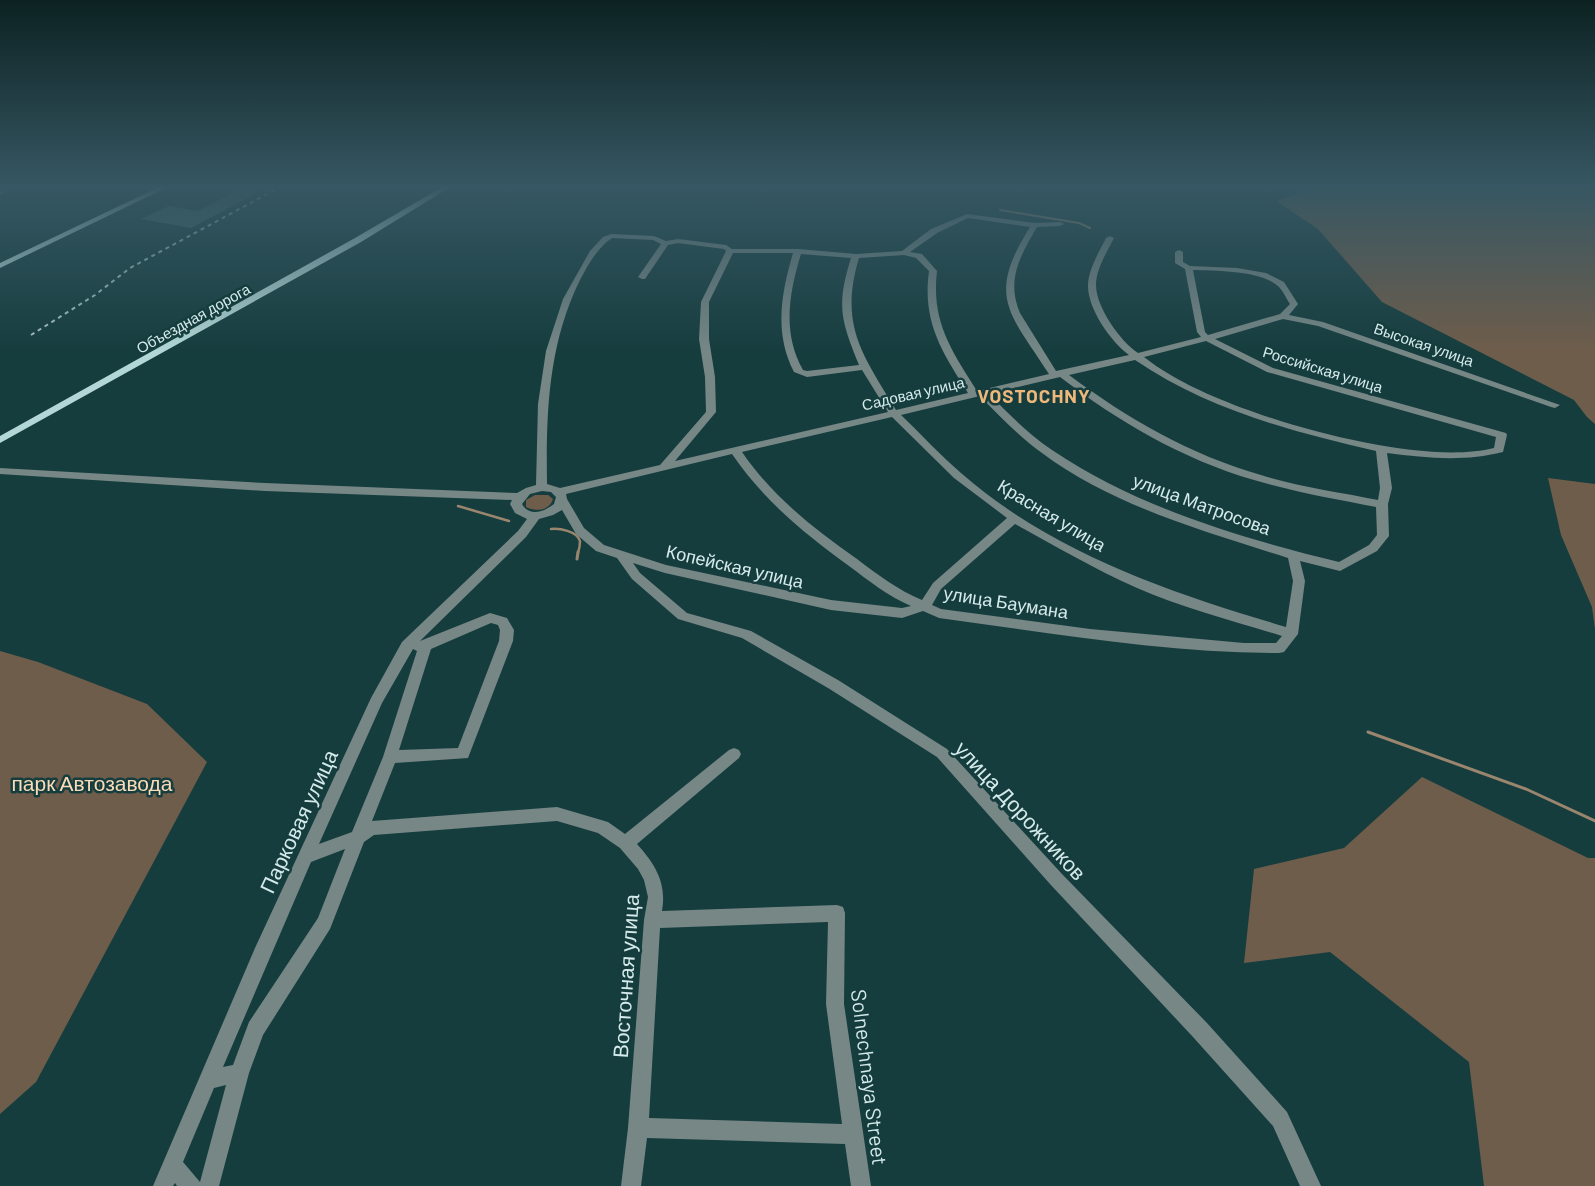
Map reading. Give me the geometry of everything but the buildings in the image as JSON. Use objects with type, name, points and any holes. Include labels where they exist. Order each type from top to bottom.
[{"type":"main road","points":[[0,266],[51,241]]},
{"type":"main road","name":"Объездная дорога","points":[[0,440],[355,241]]},
{"type":"street","points":[[542,487],[540,422],[544,376],[553,337],[562,309],[573,286],[592,255],[604,241]]},
{"type":"street","points":[[661,241],[665,243],[676,241]]},
{"type":"street","points":[[681,241],[726,247],[730,251],[798,251],[856,256],[904,253],[920,241]]},
{"type":"street","points":[[1026,241],[1017,259],[1009,293],[1019,320],[1057,374],[1121,418],[1159,439],[1204,459],[1243,474],[1297,488],[1382,504]]},
{"type":"street","points":[[1109,241],[1092,287],[1102,316],[1111,331],[1134,357],[1154,370],[1208,398],[1319,435],[1381,449]]},
{"type":"street","points":[[642,276],[665,243]]},
{"type":"street","points":[[663,468],[711,412],[710,377],[704,339],[705,302],[730,251]]},
{"type":"street","points":[[798,251],[788,283],[786,336],[796,367],[799,372],[807,374],[866,367]]},
{"type":"street","points":[[1179,252],[1180,263],[1189,268],[1238,271],[1274,280],[1280,284],[1294,304],[1278,317]]},
{"type":"street","name":"улица Матросова","points":[[904,253],[919,256],[933,271],[930,287],[930,308],[938,335],[978,393],[1036,444],[1129,497],[1189,522],[1340,567],[1373,548],[1383,536],[1382,504],[1386,488],[1381,449]]},
{"type":"street","name":"Красная улица","points":[[856,256],[848,282],[846,310],[849,328],[866,367],[893,412],[958,476],[1014,518],[1083,557],[1142,584],[1203,607],[1291,634]]},
{"type":"street","points":[[1189,268],[1201,332],[1206,338]]},
{"type":"street","name":"Садовая улица","points":[[560,496],[663,468],[736,452],[893,412],[1134,357],[1278,317]]},
{"type":"street","name":"Высокая улица","points":[[1278,317],[1302,323],[1306,322],[1304,319],[1555,405]]},
{"type":"street","name":"Российская улица","points":[[1206,338],[1232,353],[1270,370],[1502,435],[1498,450],[1486,454],[1416,453],[1381,449]]},
{"type":"street","name":"улица Баумана","points":[[736,452],[754,478],[812,533],[896,594],[940,613],[1090,634],[1244,648],[1279,648],[1291,634]]},
{"type":"street","points":[[0,471],[274,487],[519,497],[533,489],[542,487],[560,496],[549,513],[535,516],[518,510],[516,504],[519,497]]},
{"type":"street","name":"Копейская улица","points":[[560,496],[580,531],[600,548],[664,569],[831,605],[902,613],[925,606]]},
{"type":"street","name":"Парковая улица","points":[[163,1186],[304,857],[376,702],[408,646],[522,534],[535,516]]},
{"type":"street","points":[[925,606],[937,586],[1014,518]]},
{"type":"street","points":[[1291,634],[1299,581],[1293,554]]},
{"type":"street","name":"улица Дорожников","points":[[621,555],[636,576],[683,616],[746,634],[833,684],[942,753],[1056,879],[1200,1030],[1280,1119],[1311,1186]]},
{"type":"street","points":[[209,1186],[239,1073],[256,1029],[324,923],[390,757],[420,646],[490,618],[502,621],[507,630],[506,641],[463,754],[390,757]]},
{"type":"street","points":[[626,843],[734,754]]},
{"type":"street","name":"Восточная улица","points":[[304,857],[360,836],[371,828],[557,814],[602,827],[626,843],[644,864],[652,878],[656,896],[652,920],[638,1128],[631,1186]]},
{"type":"street","name":"Solnechnaya Street","points":[[652,920],[837,913],[835,1004],[861,1186]]},
{"type":"street","points":[[208,1080],[239,1073]]},
{"type":"street","points":[[638,1128],[854,1134]]},
{"type":"street","points":[[172,1164],[191,1186]]},
{"type":"green space","points":[[1329,241],[1595,241],[1595,424],[1574,400],[1382,302]]},
{"type":"green space","points":[[1548,478],[1595,484],[1595,629],[1592,607],[1561,535]]},
{"type":"green space","points":[[535,495],[548,495],[553,499],[548,506],[542,509],[534,510],[526,507],[526,500]]},
{"type":"green space","name":"парк Автозавода","points":[[0,651],[38,662],[147,704],[207,762],[36,1082],[0,1114]]},
{"type":"green space","points":[[1422,777],[1588,858],[1595,858],[1595,1186],[1484,1186],[1469,1062],[1330,952],[1244,963],[1254,869],[1344,848]]},
{"type":"waterway","points":[[458,506],[509,521]]},
{"type":"waterway","points":[[551,529],[563,530],[575,535],[580,541],[578,553]]},
{"type":"waterway","points":[[577,559],[578,552]]},
{"type":"waterway","points":[[1368,732],[1526,789],[1595,821]]},
{"type":"railway","points":[[31,335],[95,295],[130,268],[179,241]]},
{"type":"district","name":"VOSTOCHNY","points":[[1034,395]]}]
